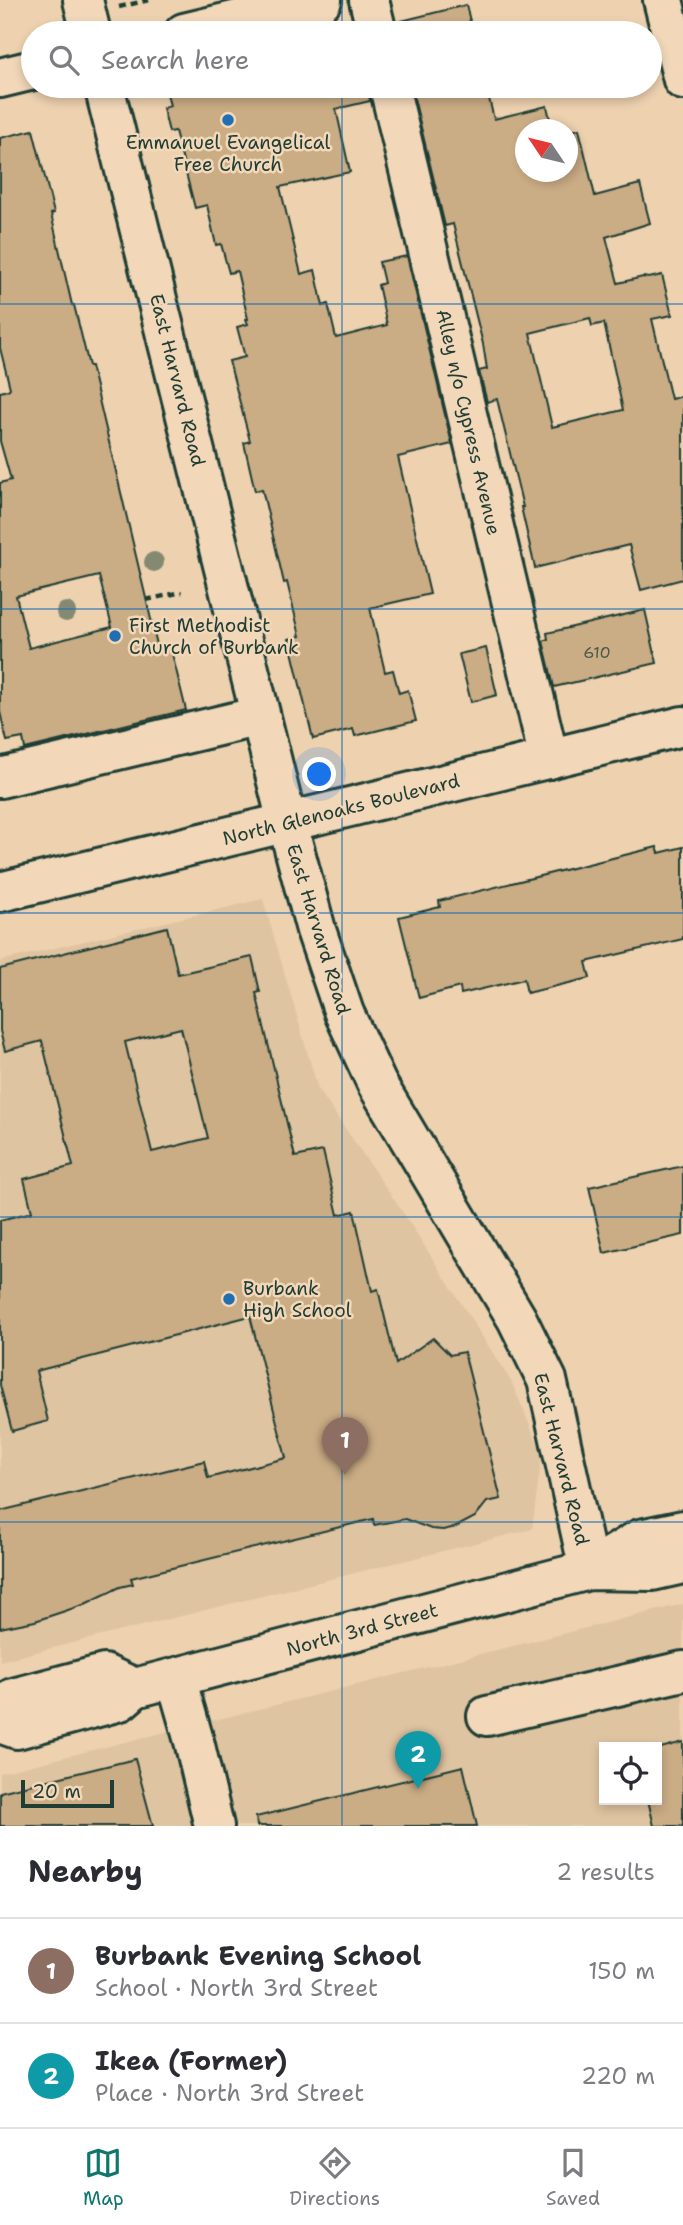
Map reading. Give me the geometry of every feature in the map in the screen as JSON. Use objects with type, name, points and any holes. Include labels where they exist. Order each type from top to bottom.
[{"type":"street","points":[[234,21],[322,0]]},
{"type":"street","points":[[369,0],[374,21]]},
{"type":"street","points":[[663,0],[683,80]]},
{"type":"street","points":[[0,78],[21,73]]},
{"type":"street","name":"East Harvard Road","points":[[107,98],[260,716],[316,930],[349,1025],[377,1084],[517,1320],[547,1380],[589,1570]]},
{"type":"street","name":"Alley n/o Cypress Avenue","points":[[392,98],[549,758]]},
{"type":"street","points":[[0,778],[260,716]]},
{"type":"street","name":"North Glenoaks Boulevard","points":[[0,892],[683,726]]},
{"type":"street","name":"North 3rd Street","points":[[589,1570],[640,1539],[683,1530]]},
{"type":"street","name":"North 3rd Street","points":[[0,1723],[17,1729],[120,1701],[135,1688],[589,1570],[652,1571],[683,1564]]},
{"type":"street","points":[[487,1716],[683,1671]]},
{"type":"street","points":[[0,1709],[13,1698],[104,1674],[135,1688]]},
{"type":"street","points":[[176,1678],[214,1826]]},
{"type":"path","points":[[97,14],[149,0]]},
{"type":"path","points":[[146,600],[181,592]]},
{"type":"shaded area","name":"Burbank High School","points":[[263,899],[318,1089],[404,1214],[512,1383],[542,1454],[532,1529],[0,1661],[0,961]]},
{"type":"shaded area","points":[[683,1604],[683,1826],[0,1826],[0,1773]]},
{"type":"building","points":[[466,5],[470,21],[401,21]]},
{"type":"building","points":[[168,98],[370,98],[370,101],[336,109],[350,172],[280,187],[301,274],[315,270],[323,306],[328,304],[336,338],[387,325],[378,285],[384,283],[379,262],[407,256],[452,444],[398,457],[430,594],[370,608],[385,672],[393,670],[399,693],[408,690],[416,721],[355,736],[353,729],[313,739],[289,639],[300,636],[287,582],[284,583],[262,489],[255,491],[244,443],[250,441],[229,361],[245,357],[237,327],[248,324],[248,319],[237,271],[229,273],[221,244],[216,245],[207,205],[195,208],[175,131],[169,132],[163,108],[170,106]]},
{"type":"building","points":[[414,98],[489,98],[494,119],[547,106],[550,119],[515,119],[515,182],[578,182],[579,129],[595,196],[640,184],[650,223],[606,237],[618,283],[662,275],[672,315],[652,319],[671,399],[683,396],[683,579],[641,590],[629,545],[535,568],[497,399],[487,402],[479,371],[487,369],[453,224],[445,226]],"holes":[[[590,318],[592,326],[604,323],[623,410],[552,427],[530,333]]]},
{"type":"building","points":[[33,130],[54,213],[51,214],[72,305],[91,366],[158,649],[170,645],[186,710],[25,749],[23,738],[7,741],[0,712],[0,483],[11,480],[0,441],[0,392],[10,388],[0,348],[0,138]],"holes":[[[99,576],[112,627],[29,648],[16,596]]]},
{"type":"building","points":[[645,610],[657,663],[554,687],[543,641],[548,639],[547,633]]},
{"type":"building","points":[[486,648],[497,695],[471,702],[459,654]]},
{"type":"building","points":[[657,847],[659,853],[683,847],[683,939],[586,962],[590,978],[527,993],[524,979],[461,994],[460,987],[419,998],[399,917],[440,907],[439,901]]},
{"type":"building","name":"Burbank High School","points":[[167,927],[178,974],[252,957],[260,992],[256,993],[295,1157],[323,1151],[338,1215],[354,1211],[372,1291],[378,1289],[396,1364],[433,1338],[450,1355],[464,1352],[501,1499],[487,1502],[475,1517],[456,1527],[431,1529],[405,1519],[374,1525],[373,1519],[131,1578],[133,1584],[120,1587],[83,1605],[35,1621],[0,1628],[0,1511],[204,1461],[208,1478],[286,1458],[250,1316],[36,1371],[48,1421],[12,1431],[0,1385],[0,1220],[32,1212],[24,1179],[73,1166],[42,1041],[5,1051],[0,1031],[0,969]],"holes":[[[181,1028],[208,1138],[152,1152],[125,1042]]]},
{"type":"building","points":[[683,1166],[683,1235],[604,1253],[589,1187]]},
{"type":"building","points":[[683,1742],[683,1826],[654,1826],[649,1805],[662,1805],[662,1748]]},
{"type":"building","points":[[135,1759],[153,1826],[0,1826],[0,1792]]},
{"type":"building","points":[[463,1766],[477,1826],[257,1826],[256,1817]]},
{"type":"place","name":"Emmanuel Evangelical Free Church","points":[[228,120]]},
{"type":"place","name":"First Methodist Church of Burbank","points":[[115,636]]},
{"type":"place","name":"Burbank High School","points":[[229,1299]]},
{"type":"place","name":"Burbank Evening School","points":[[345,1475]]},
{"type":"place","name":"Ikea (Former)","points":[[418,1789]]}]
